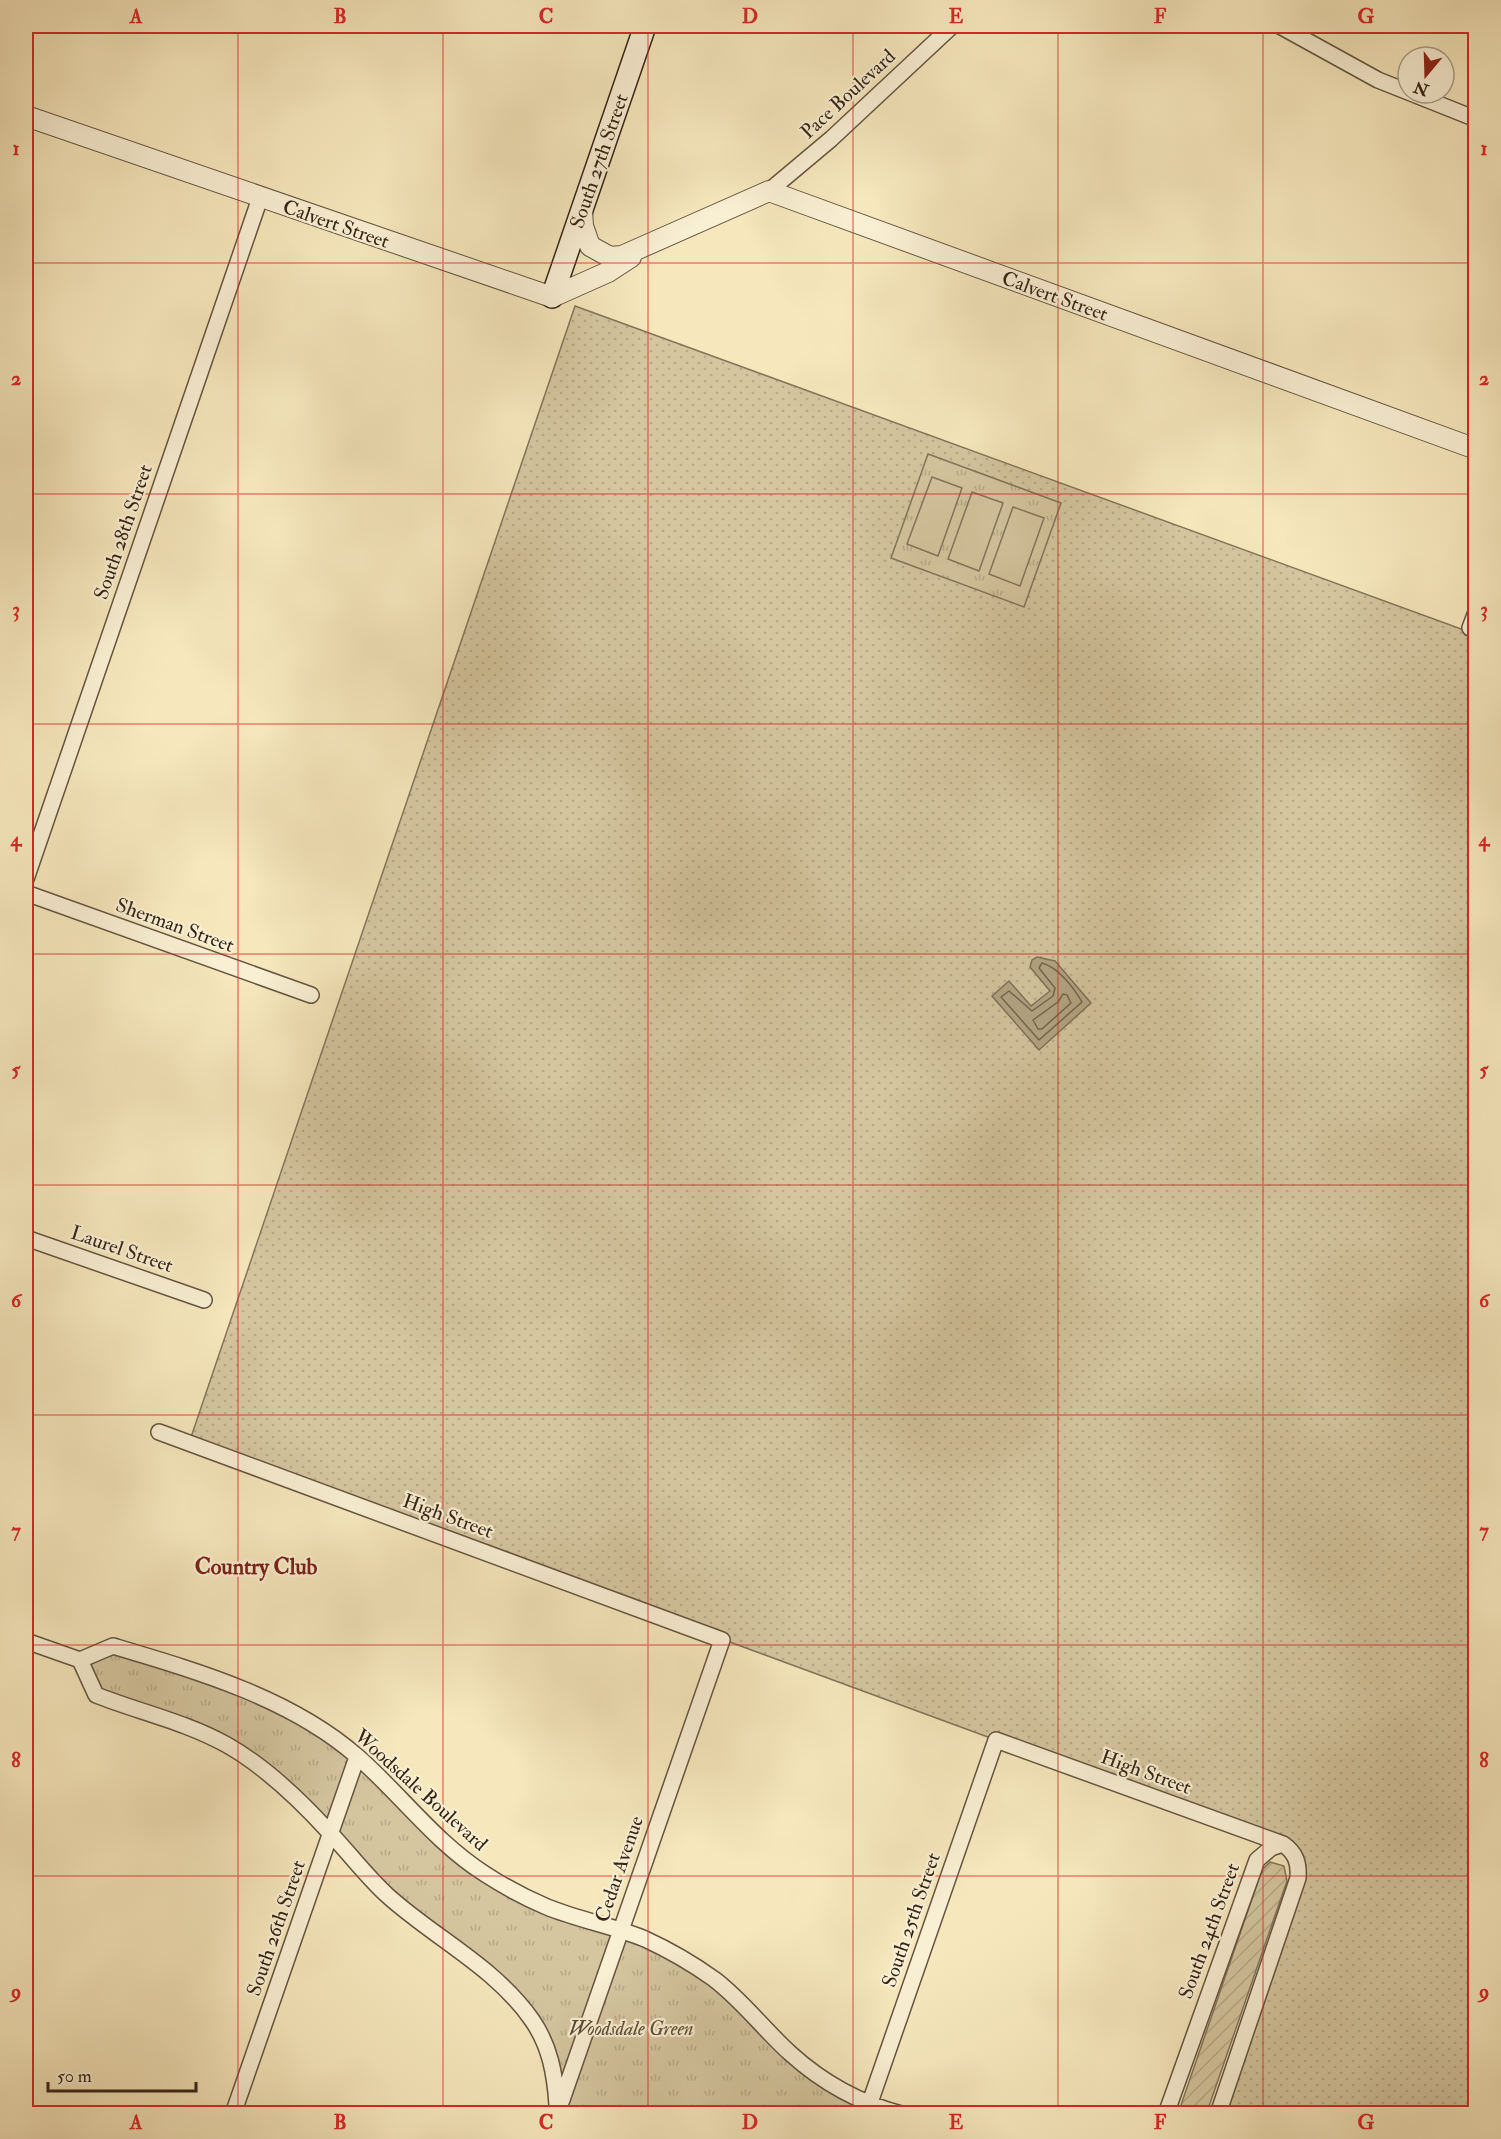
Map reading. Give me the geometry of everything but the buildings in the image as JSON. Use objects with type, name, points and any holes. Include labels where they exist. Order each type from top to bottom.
[{"type":"main road","name":"South 27th Street","points":[[552,297],[645,26]]},
{"type":"street","name":"Pace Boulevard","points":[[769,191],[831,140],[952,26]]},
{"type":"street","points":[[1280,26],[1378,80],[1476,119]]},
{"type":"street","name":"Calvert Street","points":[[26,116],[552,297]]},
{"type":"street","points":[[582,209],[585,237],[594,250],[609,257],[622,256],[769,191]]},
{"type":"street","name":"Calvert Street","points":[[769,191],[1476,449]]},
{"type":"street","name":"South 28th Street","points":[[26,879],[260,198]]},
{"type":"street","points":[[552,297],[608,272],[640,250]]},
{"type":"street","points":[[1470,628],[1476,612]]},
{"type":"street","name":"Sherman Street","points":[[26,893],[311,995]]},
{"type":"street","name":"Laurel Street","points":[[26,1238],[204,1300]]},
{"type":"street","name":"High Street","points":[[159,1432],[722,1640]]},
{"type":"street","name":"Cedar Avenue","points":[[558,2113],[722,1640]]},
{"type":"street","points":[[26,1641],[80,1660],[96,1695],[191,1729],[228,1745],[263,1769],[331,1833],[367,1876],[388,1896],[421,1924],[489,1972],[511,1993],[533,2021],[548,2048],[555,2071],[558,2113]]},
{"type":"street","name":"Woodsdale Boulevard","points":[[80,1660],[113,1646],[223,1682],[286,1709],[324,1732],[357,1757],[424,1826],[485,1874],[548,1907],[620,1930],[678,1956],[743,2003],[798,2060],[814,2073],[868,2109],[901,2114]]},
{"type":"street","name":"High Street","points":[[996,1740],[1283,1844]]},
{"type":"street","name":"South 25th Street","points":[[868,2109],[996,1740]]},
{"type":"street","name":"South 26th Street","points":[[233,2114],[357,1757]]},
{"type":"street","points":[[1218,2114],[1298,1878],[1299,1866],[1295,1856],[1283,1844]]},
{"type":"street","name":"South 24th Street","points":[[1166,2114],[1257,1860],[1271,1848],[1283,1844]]},
{"type":"street","points":[[1104,2114],[1121,2114]]},
{"type":"green space","points":[[575,306],[1475,634],[1475,2113],[1218,2113],[1298,1878],[1295,1855],[996,1740],[189,1443]]},
{"type":"green space","points":[[928,454],[1061,503],[1024,607],[891,558]]},
{"type":"green space","points":[[932,477],[962,488],[938,556],[907,544]]},
{"type":"green space","points":[[972,492],[1003,503],[979,571],[948,559]]},
{"type":"green space","points":[[1013,507],[1044,518],[1020,586],[989,574]]},
{"type":"green space","name":"Woodsdale Green","points":[[111,1646],[223,1682],[324,1732],[485,1874],[678,1956],[814,2073],[901,2113],[560,2113],[533,2021],[421,1924],[331,1833],[227,1745],[96,1695],[80,1660]]},
{"type":"green space","points":[[1270,1862],[1284,1866],[1287,1881],[1207,2112],[1182,2113],[1181,2105],[1262,1870]]},
{"type":"water","points":[[1037,957],[1055,961],[1091,1003],[1039,1050],[992,996],[1009,981],[1031,1006],[1050,991],[1030,967],[1032,960]]},
{"type":"district","name":"Country Club","points":[[256,1567]]}]
